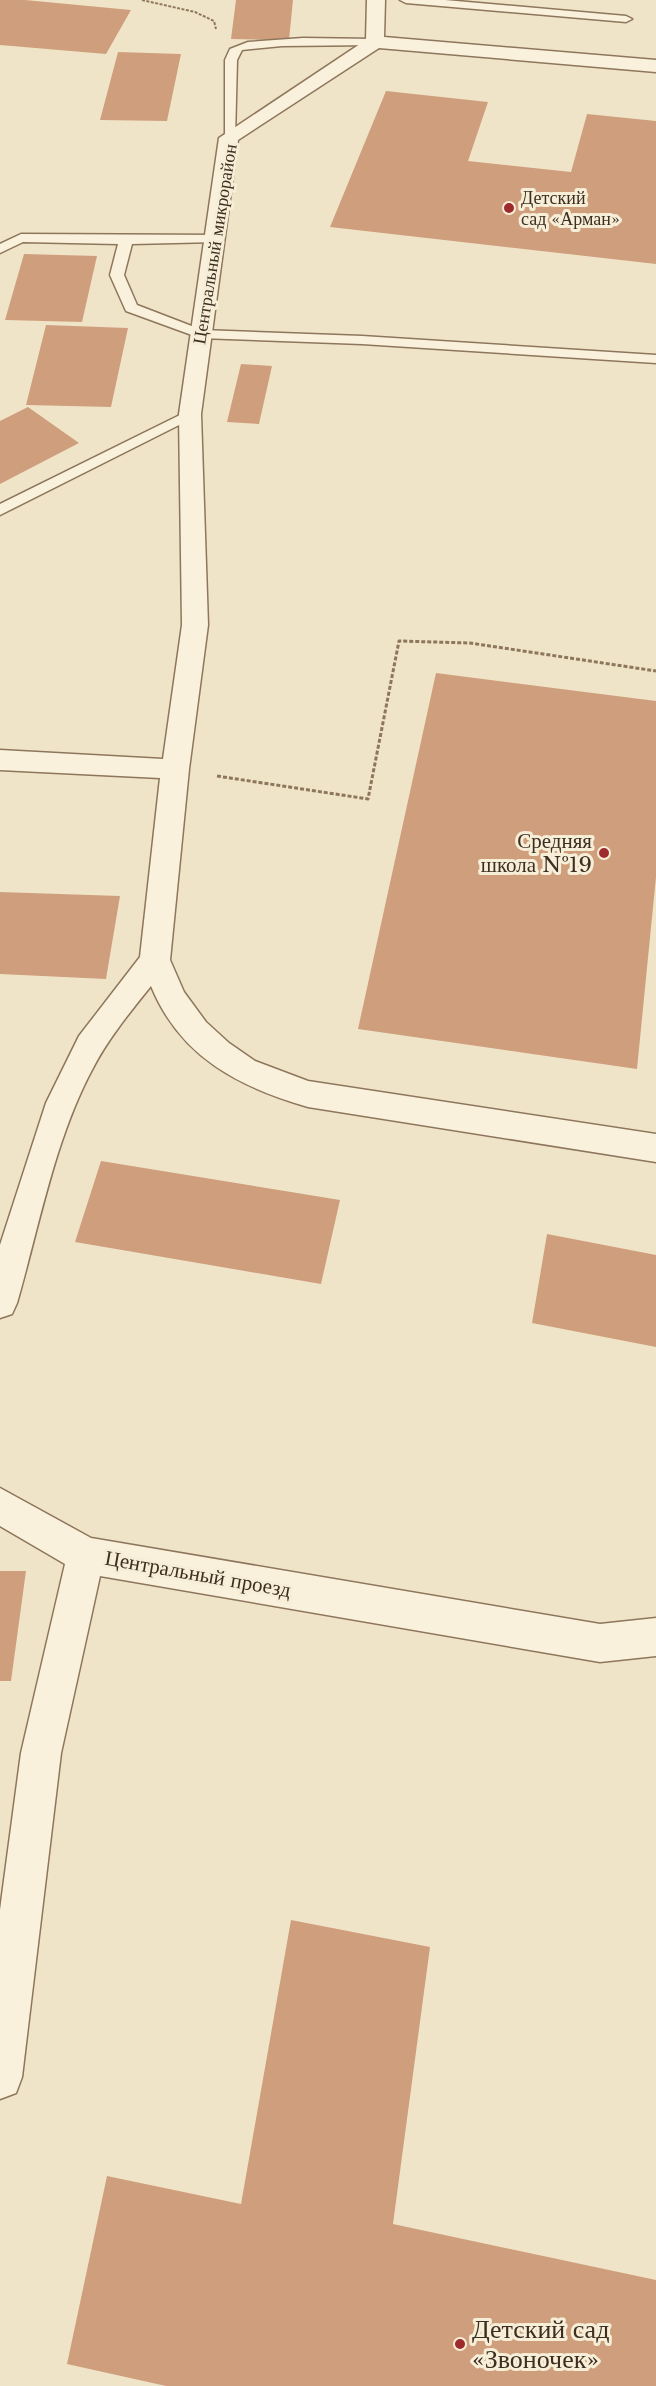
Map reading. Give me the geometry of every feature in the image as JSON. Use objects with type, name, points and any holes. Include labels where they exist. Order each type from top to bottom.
[{"type":"street","points":[[376,0],[375,42],[656,66]]},
{"type":"street","name":"Центральный микрорайон","points":[[155,960],[175,769],[195,625],[190,414],[200,334],[217,237],[229,138],[375,42]]},
{"type":"street","points":[[0,760],[175,769]]},
{"type":"street","points":[[0,1303],[55,1124],[74,1075],[99,1029],[155,960],[171,998],[195,1031],[218,1052],[244,1070],[277,1085],[308,1094],[656,1148]]},
{"type":"street","points":[[0,1506],[86,1555]]},
{"type":"street","name":"Центральный проезд","points":[[0,2077],[7,1973],[41,1753],[86,1555],[600,1643],[656,1637]]},
{"type":"lane","points":[[406,0],[626,19]]},
{"type":"lane","points":[[229,138],[232,53],[250,44],[375,42]]},
{"type":"lane","points":[[0,237],[126,240],[217,237]]},
{"type":"lane","points":[[0,249],[21,238]]},
{"type":"lane","points":[[126,240],[117,275],[131,308],[200,334],[362,340],[656,359]]},
{"type":"lane","points":[[0,510],[190,414]]},
{"type":"path","points":[[142,0],[195,12],[214,21],[217,31],[232,53]]},
{"type":"path","points":[[175,769],[368,799],[399,641],[470,643],[656,671]]},
{"type":"building","points":[[0,0],[25,0],[131,10],[106,54],[0,45]]},
{"type":"building","points":[[236,0],[293,0],[289,40],[231,39]]},
{"type":"building","points":[[118,52],[181,54],[167,121],[100,120]]},
{"type":"building","points":[[386,91],[488,102],[468,161],[571,172],[587,114],[656,121],[656,264],[330,227]]},
{"type":"building","points":[[24,254],[97,256],[82,322],[5,320]]},
{"type":"building","points":[[46,325],[128,328],[111,407],[26,405]]},
{"type":"building","points":[[241,364],[272,366],[259,424],[227,422]]},
{"type":"building","points":[[28,407],[79,443],[0,484],[0,421]]},
{"type":"building","points":[[436,673],[656,701],[656,877],[637,1069],[358,1029]]},
{"type":"building","points":[[0,892],[120,896],[106,979],[0,974]]},
{"type":"building","points":[[101,1161],[340,1200],[321,1284],[75,1242]]},
{"type":"building","points":[[547,1234],[656,1255],[656,1347],[532,1323]]},
{"type":"building","points":[[0,1571],[26,1571],[11,1681],[0,1681]]},
{"type":"building","points":[[291,1920],[430,1947],[393,2224],[656,2280],[656,2386],[166,2386],[67,2364],[107,2176],[241,2204]]},
{"type":"place","name":"Детский сад «Арман»","points":[[509,208]]},
{"type":"place","name":"Средняя школа №19","points":[[604,853]]},
{"type":"place","name":"Детский сад «Звоночек»","points":[[460,2344]]}]
